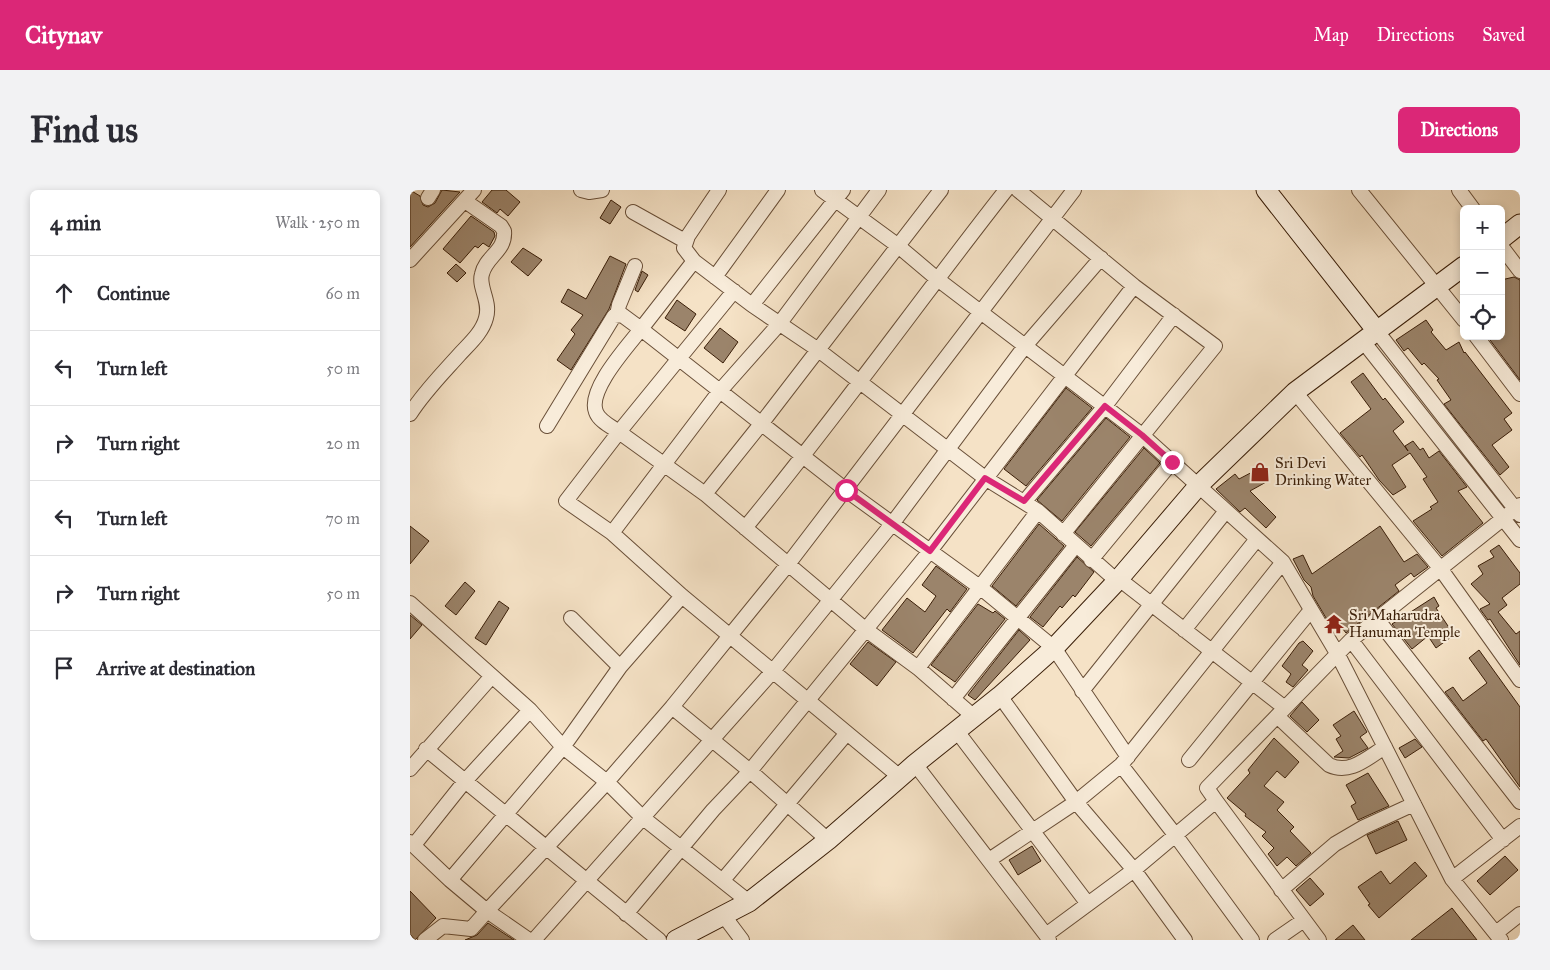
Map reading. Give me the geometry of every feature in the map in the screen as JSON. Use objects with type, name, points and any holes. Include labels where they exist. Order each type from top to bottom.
[{"type":"main road","points":[[1266,190],[1369,335]]},
{"type":"main road","points":[[1505,236],[1520,224]]},
{"type":"main road","points":[[676,940],[749,902],[828,840],[915,764],[1000,696],[1054,648],[1118,580],[1199,485],[1295,392],[1460,269]]},
{"type":"street","points":[[581,190],[589,192],[602,190]]},
{"type":"street","points":[[719,190],[685,241],[684,248],[694,261],[752,305],[818,349],[859,382],[949,448],[985,478],[1038,511],[1091,560],[1252,683],[1329,765],[1336,769],[1347,770],[1385,747]]},
{"type":"street","points":[[715,277],[778,190]]},
{"type":"street","points":[[822,190],[839,195],[858,218],[897,245],[981,313],[1064,374],[1142,435],[1283,562],[1338,654],[1452,879],[1499,937],[1520,914]]},
{"type":"street","points":[[612,533],[719,392],[780,323],[879,190]]},
{"type":"street","points":[[705,494],[941,190]]},
{"type":"street","points":[[745,528],[804,456],[936,278],[1006,190]]},
{"type":"street","points":[[1018,190],[1051,220],[1134,286],[1215,346],[1064,534]]},
{"type":"street","points":[[425,940],[444,926],[471,930],[544,848],[607,782],[672,707],[846,490],[902,413],[1074,190]]},
{"type":"street","points":[[1360,190],[1460,315]]},
{"type":"street","points":[[1459,190],[1470,205]]},
{"type":"street","points":[[752,305],[839,195]]},
{"type":"street","points":[[410,260],[470,196],[504,231],[502,246],[482,272],[481,278],[488,307],[487,316],[479,332],[431,386],[410,414]]},
{"type":"street","points":[[633,212],[685,241]]},
{"type":"street","points":[[1504,250],[1520,271]]},
{"type":"street","points":[[534,940],[772,671],[892,524],[1025,346],[1101,258]]},
{"type":"street","points":[[694,261],[612,367],[595,401],[595,411],[599,417],[705,494],[865,629],[918,668],[973,716]]},
{"type":"street","points":[[547,426],[618,315],[628,280],[636,266]]},
{"type":"street","points":[[626,914],[713,810],[750,771],[930,551],[1064,374],[1134,286]]},
{"type":"street","points":[[734,291],[677,359],[566,501],[612,533],[682,596],[900,777]]},
{"type":"street","points":[[618,315],[622,315],[641,329],[846,490],[981,588],[1054,648],[1124,761],[1252,940]]},
{"type":"street","points":[[1024,501],[1105,406],[1174,315]]},
{"type":"street","points":[[1319,940],[1206,788],[1351,640],[1502,518],[1518,510],[1369,335]]},
{"type":"street","points":[[1369,335],[1520,540]]},
{"type":"street","points":[[1479,340],[1520,394]]},
{"type":"street","points":[[1295,392],[1440,568],[1520,680]]},
{"type":"street","points":[[1091,560],[1172,462]]},
{"type":"street","points":[[918,668],[1038,511]]},
{"type":"street","points":[[1082,691],[1226,511]]},
{"type":"street","points":[[1184,630],[1257,539]]},
{"type":"street","points":[[953,699],[1076,545]]},
{"type":"street","points":[[989,860],[1076,802],[1124,761],[1283,562]]},
{"type":"street","points":[[450,880],[563,747],[620,667],[682,596]]},
{"type":"street","points":[[410,603],[530,710],[563,747],[607,782],[642,817],[749,902]]},
{"type":"street","points":[[1189,760],[1311,610]]},
{"type":"street","points":[[572,618],[620,667]]},
{"type":"street","points":[[1377,619],[1520,802]]},
{"type":"street","points":[[1351,640],[1503,840]]},
{"type":"street","points":[[410,769],[492,676]]},
{"type":"street","points":[[1000,696],[1076,802],[1134,870],[1185,940]]},
{"type":"street","points":[[672,707],[789,804],[828,840]]},
{"type":"street","points":[[529,940],[487,911],[450,880],[412,843],[465,781],[530,710]]},
{"type":"street","points":[[956,730],[1088,904]]},
{"type":"street","points":[[723,880],[848,733]]},
{"type":"street","points":[[426,749],[544,848],[586,879],[659,940]]},
{"type":"street","points":[[915,764],[1048,938],[1088,904],[1176,836],[1216,801]]},
{"type":"street","points":[[1281,890],[1335,844],[1364,827],[1414,804]]},
{"type":"street","points":[[1452,879],[1520,826]]},
{"type":"street","points":[[724,916],[742,940]]},
{"type":"street","points":[[1275,940],[1304,920]]},
{"type":"building","points":[[410,190],[420,196],[423,205],[428,207],[435,203],[442,190],[460,192],[410,247]]},
{"type":"building","points":[[492,190],[506,190],[520,202],[508,216],[500,209],[497,213],[482,202]]},
{"type":"building","points":[[611,200],[621,207],[610,224],[600,218]]},
{"type":"building","points":[[471,216],[494,232],[495,236],[489,247],[483,243],[478,248],[475,246],[460,263],[443,249]]},
{"type":"building","points":[[523,248],[542,260],[528,276],[511,262]]},
{"type":"building","points":[[610,256],[626,264],[609,309],[571,370],[557,360],[575,334],[571,330],[583,315],[561,302],[568,289],[586,299]]},
{"type":"building","points":[[456,264],[466,273],[457,282],[447,273]]},
{"type":"building","points":[[642,271],[648,275],[638,292],[635,290]]},
{"type":"building","points":[[1514,277],[1520,280],[1520,380],[1490,340],[1505,340],[1505,279]]},
{"type":"building","points":[[677,300],[696,314],[685,331],[665,318]]},
{"type":"building","points":[[1426,320],[1433,330],[1431,332],[1446,350],[1459,342],[1464,353],[1512,413],[1504,419],[1512,430],[1492,445],[1509,467],[1500,475],[1444,404],[1451,400],[1437,380],[1439,379],[1424,363],[1422,365],[1408,348],[1404,351],[1396,340]]},
{"type":"building","points":[[720,328],[738,342],[723,363],[704,348]]},
{"type":"building","points":[[1363,373],[1383,400],[1385,398],[1404,422],[1393,431],[1408,451],[1405,446],[1413,441],[1420,450],[1423,448],[1429,458],[1439,451],[1467,487],[1458,491],[1483,523],[1442,556],[1413,521],[1432,509],[1430,507],[1438,502],[1423,479],[1427,477],[1410,453],[1392,465],[1406,487],[1393,495],[1379,480],[1362,455],[1360,457],[1340,433],[1371,409],[1351,382]]},
{"type":"building","points":[[1066,388],[1092,408],[1026,486],[1004,469]]},
{"type":"building","points":[[1106,418],[1130,437],[1062,521],[1037,500]]},
{"type":"building","points":[[1144,448],[1160,463],[1091,546],[1075,532]]},
{"type":"building","points":[[1260,468],[1268,481],[1250,491],[1276,517],[1266,528],[1245,508],[1240,512],[1216,489],[1235,474],[1239,479]]},
{"type":"building","points":[[1039,524],[1064,546],[1016,606],[992,586]]},
{"type":"building","points":[[410,526],[429,541],[410,564]]},
{"type":"building","points":[[1380,526],[1404,562],[1417,554],[1428,567],[1414,577],[1411,573],[1395,585],[1399,591],[1346,633],[1339,624],[1332,628],[1313,596],[1311,587],[1304,580],[1293,559],[1303,555],[1312,574]]},
{"type":"building","points":[[1499,545],[1520,573],[1520,584],[1502,598],[1507,605],[1498,612],[1516,634],[1520,631],[1520,665],[1490,619],[1488,620],[1480,609],[1490,604],[1471,584],[1483,574],[1478,566],[1494,557],[1490,551]]},
{"type":"building","points":[[1077,557],[1094,572],[1075,597],[1073,595],[1062,608],[1060,606],[1043,627],[1030,617]]},
{"type":"building","points":[[936,566],[967,589],[950,612],[947,609],[913,653],[882,630],[907,598],[925,612],[936,596],[922,585]]},
{"type":"building","points":[[465,582],[475,591],[456,615],[445,606]]},
{"type":"building","points":[[1434,597],[1439,606],[1436,608],[1454,635],[1436,648],[1428,636],[1412,649],[1392,624]]},
{"type":"building","points":[[499,601],[509,608],[486,645],[475,638]]},
{"type":"building","points":[[978,604],[993,613],[995,611],[1005,619],[955,682],[931,665]]},
{"type":"building","points":[[410,615],[422,625],[410,639]]},
{"type":"building","points":[[1019,630],[1030,640],[975,700],[968,695]]},
{"type":"building","points":[[1303,641],[1313,651],[1302,665],[1308,670],[1293,687],[1286,682],[1291,674],[1282,666],[1299,643]]},
{"type":"building","points":[[868,642],[896,662],[877,686],[850,664]]},
{"type":"building","points":[[1479,650],[1520,707],[1520,787],[1486,739],[1483,741],[1445,692],[1453,687],[1463,701],[1487,683],[1469,658]]},
{"type":"building","points":[[1302,702],[1319,720],[1307,732],[1290,716]]},
{"type":"building","points":[[1354,711],[1367,732],[1360,737],[1368,748],[1349,758],[1334,757],[1343,751],[1336,739],[1341,736],[1333,725]]},
{"type":"building","points":[[1274,738],[1299,762],[1285,778],[1277,771],[1264,786],[1284,802],[1277,810],[1294,827],[1290,831],[1311,853],[1296,866],[1287,857],[1277,866],[1268,854],[1274,848],[1262,836],[1266,832],[1245,816],[1246,814],[1227,798],[1250,773],[1248,770]]},
{"type":"building","points":[[1415,739],[1422,747],[1405,758],[1399,748]]},
{"type":"building","points":[[1368,773],[1389,806],[1358,820],[1351,806],[1356,803],[1346,785]]},
{"type":"building","points":[[1398,821],[1407,840],[1376,854],[1367,835]]},
{"type":"building","points":[[1032,846],[1041,861],[1018,875],[1009,860]]},
{"type":"building","points":[[1505,856],[1518,870],[1490,895],[1477,881]]},
{"type":"building","points":[[1415,862],[1427,876],[1379,918],[1368,905],[1370,904],[1358,887],[1381,871],[1390,884]]},
{"type":"building","points":[[1310,878],[1324,894],[1310,906],[1296,890]]},
{"type":"building","points":[[410,891],[436,918],[415,940],[410,934]]},
{"type":"building","points":[[1452,908],[1477,940],[1411,940]]},
{"type":"building","points":[[488,923],[514,940],[465,940],[477,935]]},
{"type":"building","points":[[1353,925],[1365,940],[1335,940]]},
{"type":"place","name":"Sri Devi Drinking Water","points":[[1260,472]]},
{"type":"place","name":"Sri Maharudra Hanuman Temple","points":[[1334,624]]},
{"type":"route","points":[[846,490],[930,551],[985,478],[1024,501],[1105,406],[1172,462]]}]
